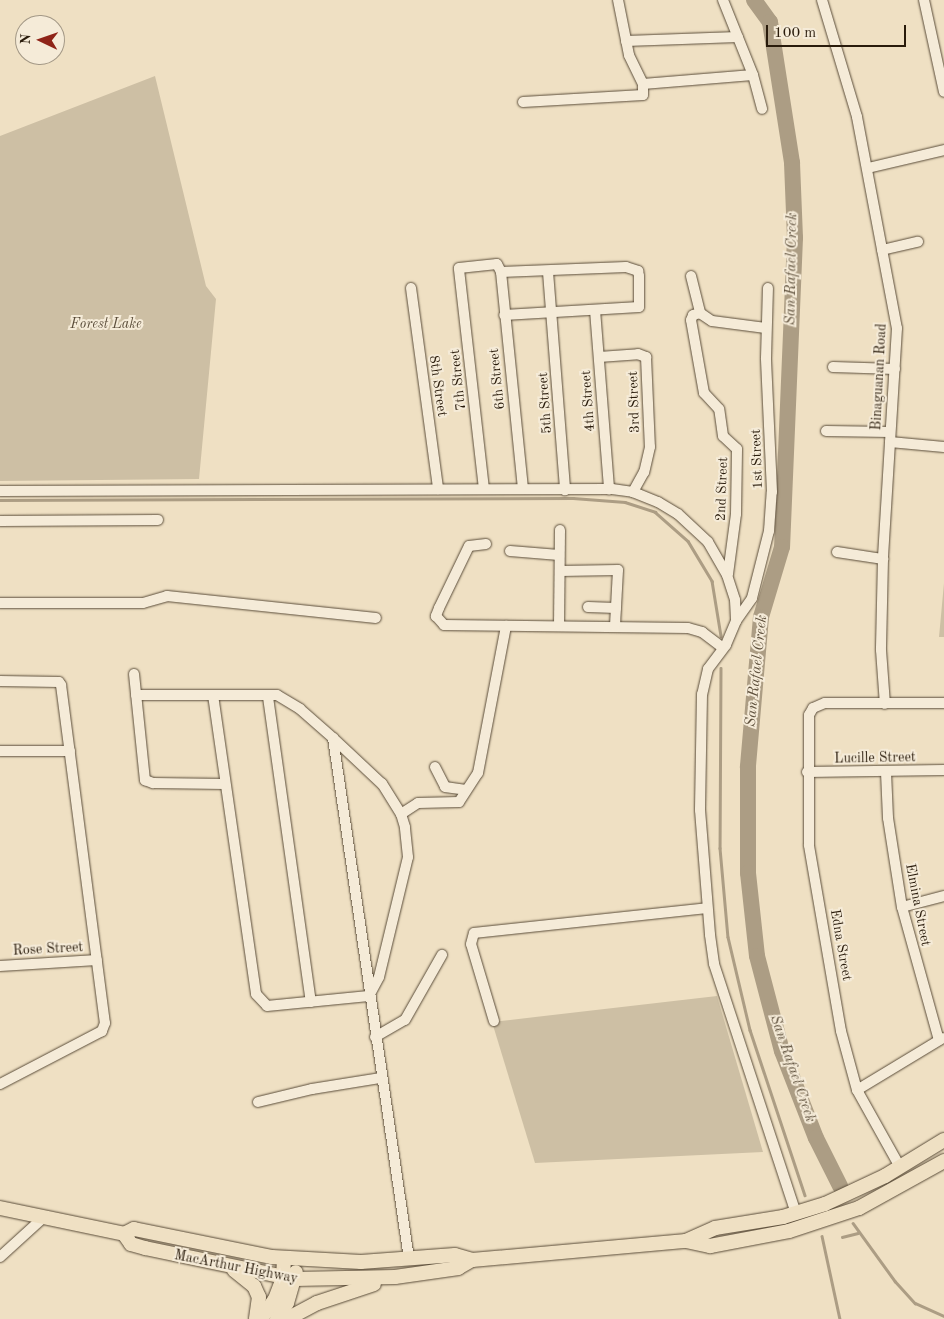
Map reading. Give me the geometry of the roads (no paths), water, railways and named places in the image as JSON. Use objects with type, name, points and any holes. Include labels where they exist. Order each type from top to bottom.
[{"type":"highway","name":"MacArthur Highway","points":[[686,1241],[715,1228],[796,1214],[830,1202],[900,1167],[944,1140]]},
{"type":"highway","name":"MacArthur Highway","points":[[0,1208],[124,1234],[134,1229],[291,1259],[408,1259],[455,1255],[472,1260],[686,1241],[710,1246],[830,1220],[868,1204],[944,1161]]},
{"type":"highway","name":"MacArthur Highway","points":[[124,1234],[131,1244],[232,1268],[289,1279],[332,1281],[395,1277],[458,1268],[472,1260]]},
{"type":"highway","points":[[277,1319],[287,1303],[291,1259]]},
{"type":"highway","points":[[232,1268],[254,1286],[259,1297],[256,1319]]},
{"type":"highway","points":[[287,1319],[317,1303],[395,1277]]},
{"type":"highway","points":[[261,1319],[289,1279]]},
{"type":"street","points":[[523,102],[638,97],[644,94],[643,84],[626,41],[618,0]]},
{"type":"street","points":[[723,0],[753,75],[762,108]]},
{"type":"street","name":"Binaguanan Road","points":[[822,0],[857,117],[882,250],[896,310],[883,559],[881,650],[885,704]]},
{"type":"street","points":[[924,0],[944,92]]},
{"type":"street","points":[[626,41],[738,37]]},
{"type":"street","points":[[643,84],[753,75]]},
{"type":"street","points":[[868,168],[944,150]]},
{"type":"street","points":[[882,250],[918,242]]},
{"type":"street","name":"7th Street","points":[[484,489],[459,269],[461,265],[497,264],[501,269]]},
{"type":"street","points":[[501,269],[548,272],[626,267],[638,271],[639,306],[504,315]]},
{"type":"street","name":"6th Street","points":[[501,269],[504,315],[523,488]]},
{"type":"street","name":"5th Street","points":[[548,272],[565,490]]},
{"type":"street","points":[[691,276],[700,313],[712,321],[766,328]]},
{"type":"street","name":"8th Street","points":[[411,288],[438,488]]},
{"type":"street","name":"1st Street","points":[[768,288],[766,328],[772,492],[769,530],[752,598],[736,621],[724,648],[708,669],[702,694],[700,792],[707,908],[714,964],[796,1214]]},
{"type":"street","name":"4th Street","points":[[595,310],[609,489]]},
{"type":"street","name":"2nd Street","points":[[700,313],[693,314],[691,328],[704,393],[719,409],[724,438],[736,449],[736,514],[728,575]]},
{"type":"street","name":"3rd Street","points":[[599,357],[638,354],[646,358],[650,447],[644,472],[633,492]]},
{"type":"street","points":[[833,367],[894,369]]},
{"type":"street","points":[[826,430],[890,437],[944,446]]},
{"type":"street","points":[[0,491],[523,488],[565,490],[609,489],[633,492],[678,514],[708,542],[728,575],[736,621]]},
{"type":"street","points":[[0,521],[158,520]]},
{"type":"street","points":[[560,530],[560,626]]},
{"type":"street","points":[[486,544],[469,546],[436,616],[444,625],[688,628],[702,632],[724,648]]},
{"type":"street","points":[[510,551],[560,554]]},
{"type":"street","points":[[837,552],[883,559]]},
{"type":"street","points":[[560,571],[618,570],[615,626]]},
{"type":"street","points":[[0,603],[143,603],[167,596],[376,618]]},
{"type":"street","points":[[588,607],[616,608]]},
{"type":"street","points":[[401,814],[418,803],[459,802],[479,768],[506,626]]},
{"type":"street","points":[[134,674],[145,780],[153,783],[225,784]]},
{"type":"street","points":[[0,681],[60,683],[97,960],[104,1028],[0,1084]]},
{"type":"street","points":[[136,695],[260,693],[268,697],[282,696],[368,768],[401,814],[408,857],[379,977],[369,996]]},
{"type":"street","points":[[213,695],[258,1000],[272,1007],[369,996]]},
{"type":"street","points":[[268,697],[311,1002]]},
{"type":"street","name":"Edna Street","points":[[885,704],[825,703],[813,708],[809,715],[807,772],[809,845],[841,1031],[857,1090],[900,1167]]},
{"type":"street","points":[[885,704],[944,703]]},
{"type":"street","points":[[333,738],[408,1259]]},
{"type":"street","points":[[0,751],[70,751]]},
{"type":"street","points":[[435,767],[445,788],[466,790]]},
{"type":"street","name":"Lucille Street","points":[[807,772],[944,770]]},
{"type":"street","name":"Elmina Street","points":[[886,772],[888,818],[902,907],[942,1039]]},
{"type":"street","points":[[902,907],[944,896]]},
{"type":"street","points":[[494,1021],[471,944],[474,933],[707,908]]},
{"type":"street","points":[[375,1037],[405,1020],[442,955]]},
{"type":"street","name":"Rose Street","points":[[0,966],[97,960]]},
{"type":"street","points":[[857,1090],[942,1039]]},
{"type":"street","points":[[258,1102],[312,1089],[381,1078]]},
{"type":"street","points":[[0,1256],[44,1217]]},
{"type":"waterway","name":"San Rafael Creek","points":[[754,0],[770,22],[792,163],[795,238],[782,547],[761,617],[748,767],[748,873],[757,956],[782,1051],[816,1138],[840,1186]]},
{"type":"waterway","points":[[0,500],[573,498],[625,502],[655,512],[688,541],[712,581],[721,636]]},
{"type":"waterway","points":[[721,668],[720,848],[728,937],[750,1030],[805,1195]]},
{"type":"waterway","points":[[853,1223],[895,1281],[915,1303],[944,1316]]},
{"type":"waterway","points":[[842,1237],[858,1233]]},
{"type":"waterway","points":[[822,1236],[840,1319]]},
{"type":"park label","name":"Forest Lake","points":[[106,324]]}]
